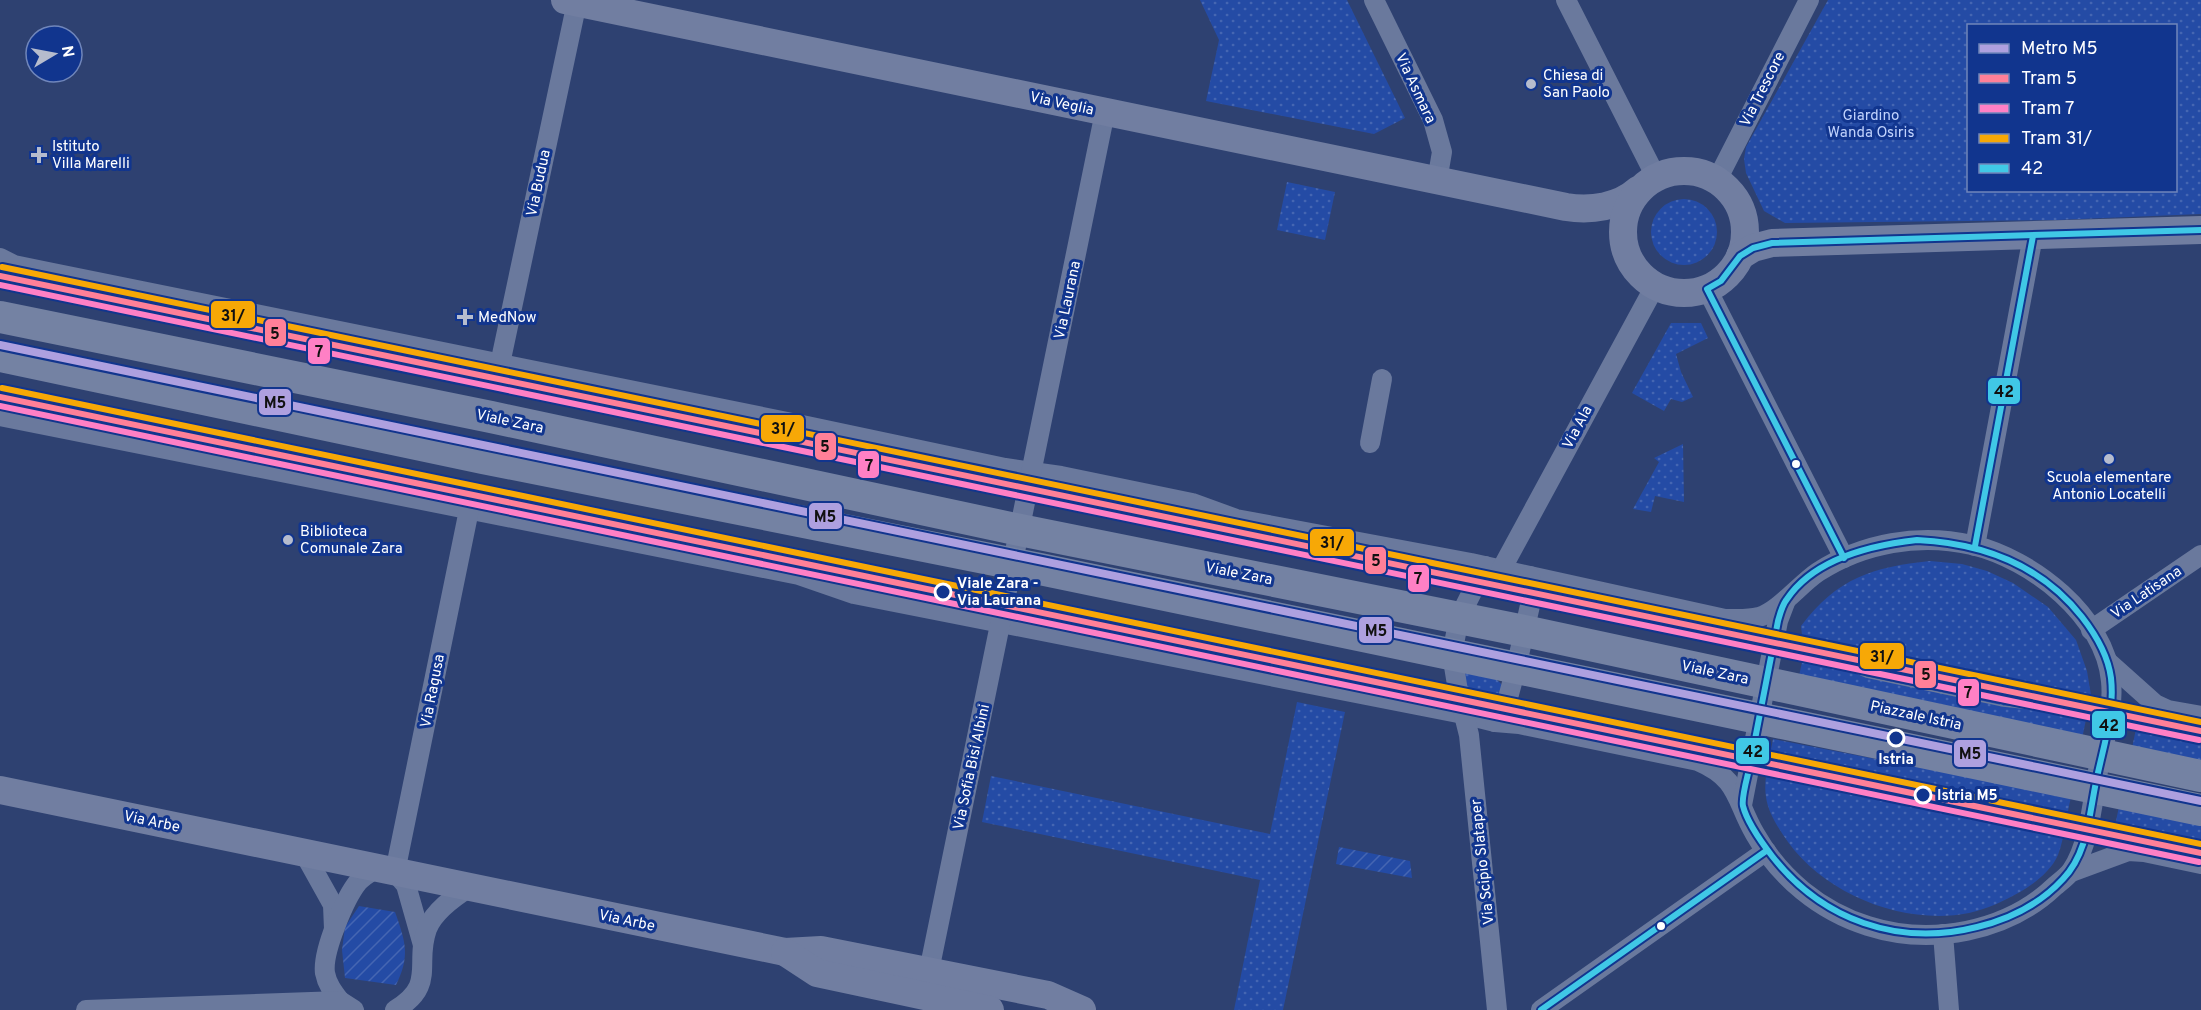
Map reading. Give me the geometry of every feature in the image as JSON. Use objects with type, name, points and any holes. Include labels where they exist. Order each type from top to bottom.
[{"type":"main road","name":"Viale Zara","points":[[0,317],[503,419],[1020,530],[1524,631],[1766,683]]},
{"type":"main road","points":[[0,356],[2201,810]]},
{"type":"main road","name":"Piazzale Istria","points":[[1766,683],[2201,776]]},
{"type":"street","name":"Via Asmara","points":[[1374,0],[1432,120],[1442,152],[1437,181]]},
{"type":"street","points":[[1566,0],[1647,183]]},
{"type":"street","name":"Via Trescore","points":[[1717,180],[1809,0]]},
{"type":"street","name":"Via Veglia","points":[[571,1],[1558,206],[1579,209],[1598,207],[1625,200],[1647,183]]},
{"type":"street","name":"Via Budua","points":[[500,364],[571,1]]},
{"type":"street","name":"Via Laurana","points":[[1030,480],[1105,112]]},
{"type":"street","points":[[1745,223],[1744,242],[1740,256],[1732,269],[1721,281],[1707,289],[1695,292],[1681,293],[1655,286],[1640,274],[1629,258],[1623,239],[1627,209],[1647,183],[1671,171],[1687,170],[1703,173],[1717,180],[1730,191],[1745,223],[1754,232],[1772,243]]},
{"type":"street","name":"Via Veglia","points":[[1558,206],[1607,225],[1619,238],[1629,258]]},
{"type":"street","points":[[1740,256],[1753,248],[1772,243],[2201,230]]},
{"type":"street","points":[[1975,546],[2033,236]]},
{"type":"street","points":[[0,258],[14,265],[1005,468],[1030,480],[1192,503],[1236,519],[1493,568],[1725,619],[1761,617],[1816,574],[1844,558],[1879,546],[1907,541],[1948,541],[1975,546],[2020,563],[2047,581],[2072,604],[2091,630],[2108,662],[2155,704],[2168,710],[2201,716]]},
{"type":"street","name":"Via Ala","points":[[1493,568],[1655,286]]},
{"type":"street","points":[[1707,289],[1844,558]]},
{"type":"street","points":[[1370,443],[1382,379]]},
{"type":"street","points":[[0,416],[799,575],[854,594],[1698,761],[1712,767],[1727,779],[1737,792],[1754,833],[1766,851],[1793,882],[1821,904],[1839,914],[1869,926],[1890,931],[1942,934],[1972,930],[2014,915],[2037,901],[2071,872],[2128,851],[2144,852],[2201,864]]},
{"type":"street","points":[[1020,530],[1030,480]]},
{"type":"street","name":"Via Ragusa","points":[[385,870],[469,510]]},
{"type":"street","name":"Via Sofia Bisi Albini","points":[[930,993],[1020,530]]},
{"type":"street","name":"Via Latisana","points":[[2091,630],[2201,555]]},
{"type":"street","points":[[1463,714],[1452,654],[1459,618],[1493,568]]},
{"type":"street","points":[[1495,722],[1505,709],[1516,668],[1531,601],[1530,576]]},
{"type":"street","points":[[1742,805],[1778,621],[1787,598]]},
{"type":"street","points":[[2071,872],[2084,843],[2112,701],[2108,662]]},
{"type":"street","name":"Via Scipio Slataper","points":[[1463,714],[1469,735],[1497,1010]]},
{"type":"street","name":"Via Arbe","points":[[0,790],[785,952],[817,974],[930,993],[979,1009]]},
{"type":"street","points":[[1541,1010],[1766,851]]},
{"type":"street","points":[[304,852],[333,905],[334,930]]},
{"type":"street","points":[[347,1006],[330,988],[325,974],[324,960],[334,930],[357,883],[385,870],[406,885],[423,945]]},
{"type":"street","points":[[406,1008],[421,982],[423,945],[430,921],[456,896],[470,887]]},
{"type":"street","points":[[1942,934],[1949,1010]]},
{"type":"street","name":"Via Arbe","points":[[930,993],[1048,994],[1082,1010]]},
{"type":"street","points":[[86,1010],[347,1006]]},
{"type":"green space","points":[[1200,0],[1347,0],[1405,118],[1374,134],[1206,101],[1219,40]]},
{"type":"green space","name":"Giardino Wanda Osiris","points":[[1828,0],[2201,0],[2201,214],[2056,220],[1785,223],[1764,211],[1746,173],[1744,159],[1746,147]]},
{"type":"green space","points":[[1287,182],[1335,192],[1325,240],[1277,230]]},
{"type":"green space","points":[[1684,199],[1697,202],[1707,209],[1714,219],[1717,232],[1714,245],[1707,255],[1697,262],[1684,265],[1671,262],[1661,255],[1654,245],[1651,232],[1654,219],[1661,209],[1671,202]]},
{"type":"green space","points":[[1671,323],[1701,323],[1708,338],[1676,354],[1681,372],[1693,397],[1682,402],[1671,399],[1664,411],[1632,393]]},
{"type":"green space","points":[[1683,444],[1684,502],[1655,496],[1651,512],[1633,509],[1659,462],[1654,458]]},
{"type":"green space","points":[[1930,561],[1962,564],[1987,571],[2013,583],[2048,607],[2076,640],[2087,671],[2091,695],[2082,739],[1799,676],[1804,653],[1801,626],[1828,596],[1858,578],[1874,572]]},
{"type":"green space","points":[[1466,673],[1488,676],[1501,683],[1503,688],[1486,709],[1470,706],[1463,676]]},
{"type":"green space","points":[[1297,702],[1345,712],[1283,1010],[1234,1010],[1260,880],[982,822],[991,776],[1270,834]]},
{"type":"green space","points":[[2141,705],[2159,717],[2201,725],[2201,762],[2132,748]]},
{"type":"green space","points":[[1773,739],[2071,797],[2058,855],[2047,872],[2025,889],[2008,899],[1969,913],[1944,916],[1919,915],[1869,902],[1823,877],[1804,861],[1778,826],[1769,809],[1765,790]]},
{"type":"green space","points":[[2120,802],[2201,820],[2201,857],[2131,843],[2111,844]]},
{"type":"green space","points":[[1339,847],[1410,861],[1412,878],[1336,864]]},
{"type":"green space","points":[[359,906],[395,912],[405,949],[403,966],[396,985],[345,978],[342,950],[345,927]]},
{"type":"tram line","name":"31/","points":[[2,267],[2201,722]]},
{"type":"tram line","name":"5","points":[[0,276],[2201,731]]},
{"type":"tram line","name":"7","points":[[0,285],[2199,740]]},
{"type":"tram line","name":"31/","points":[[2,388],[2201,844]]},
{"type":"tram line","name":"5","points":[[0,397],[2201,853]]},
{"type":"tram line","name":"7","points":[[0,406],[2199,862]]},
{"type":"tram line","points":[[1804,649],[1866,677],[2003,706],[2032,709],[2087,708]]},
{"type":"metro line","name":"M5","points":[[0,345],[2201,801]]},
{"type":"transit line","name":"42","points":[[1844,558],[1707,289],[1721,281],[1740,256],[1753,248],[1772,243],[2201,230]]},
{"type":"transit line","name":"42","points":[[1975,546],[2033,236]]},
{"type":"transit line","name":"42","points":[[1917,540],[1941,542],[1987,552],[2008,560],[2048,583],[2066,599],[2092,631],[2104,653],[2111,678],[2110,717],[2089,820],[2083,846],[2071,869],[2044,896],[2013,915],[1989,924],[1948,932],[1919,933],[1891,930],[1864,923],[1838,912],[1814,897],[1792,878],[1759,839],[1743,806],[1778,621],[1785,601],[1798,585],[1812,574],[1845,556],[1863,550],[1917,540]]},
{"type":"transit line","name":"42","points":[[1541,1010],[1766,851]]},
{"type":"place","name":"Chiesa di San Paolo","points":[[1531,84]]},
{"type":"place","name":"Istituto Villa Marelli","points":[[39,155]]},
{"type":"place","name":"MedNow","points":[[465,317]]},
{"type":"place","name":"Scuola elementare Antonio Locatelli","points":[[2109,459]]},
{"type":"place","name":"Biblioteca Comunale Zara","points":[[288,540]]},
{"type":"place","name":"Viale Zara - Via Laurana","points":[[943,592]]},
{"type":"place","name":"Istria","points":[[1896,738]]},
{"type":"place","name":"Istria M5","points":[[1923,795]]}]
